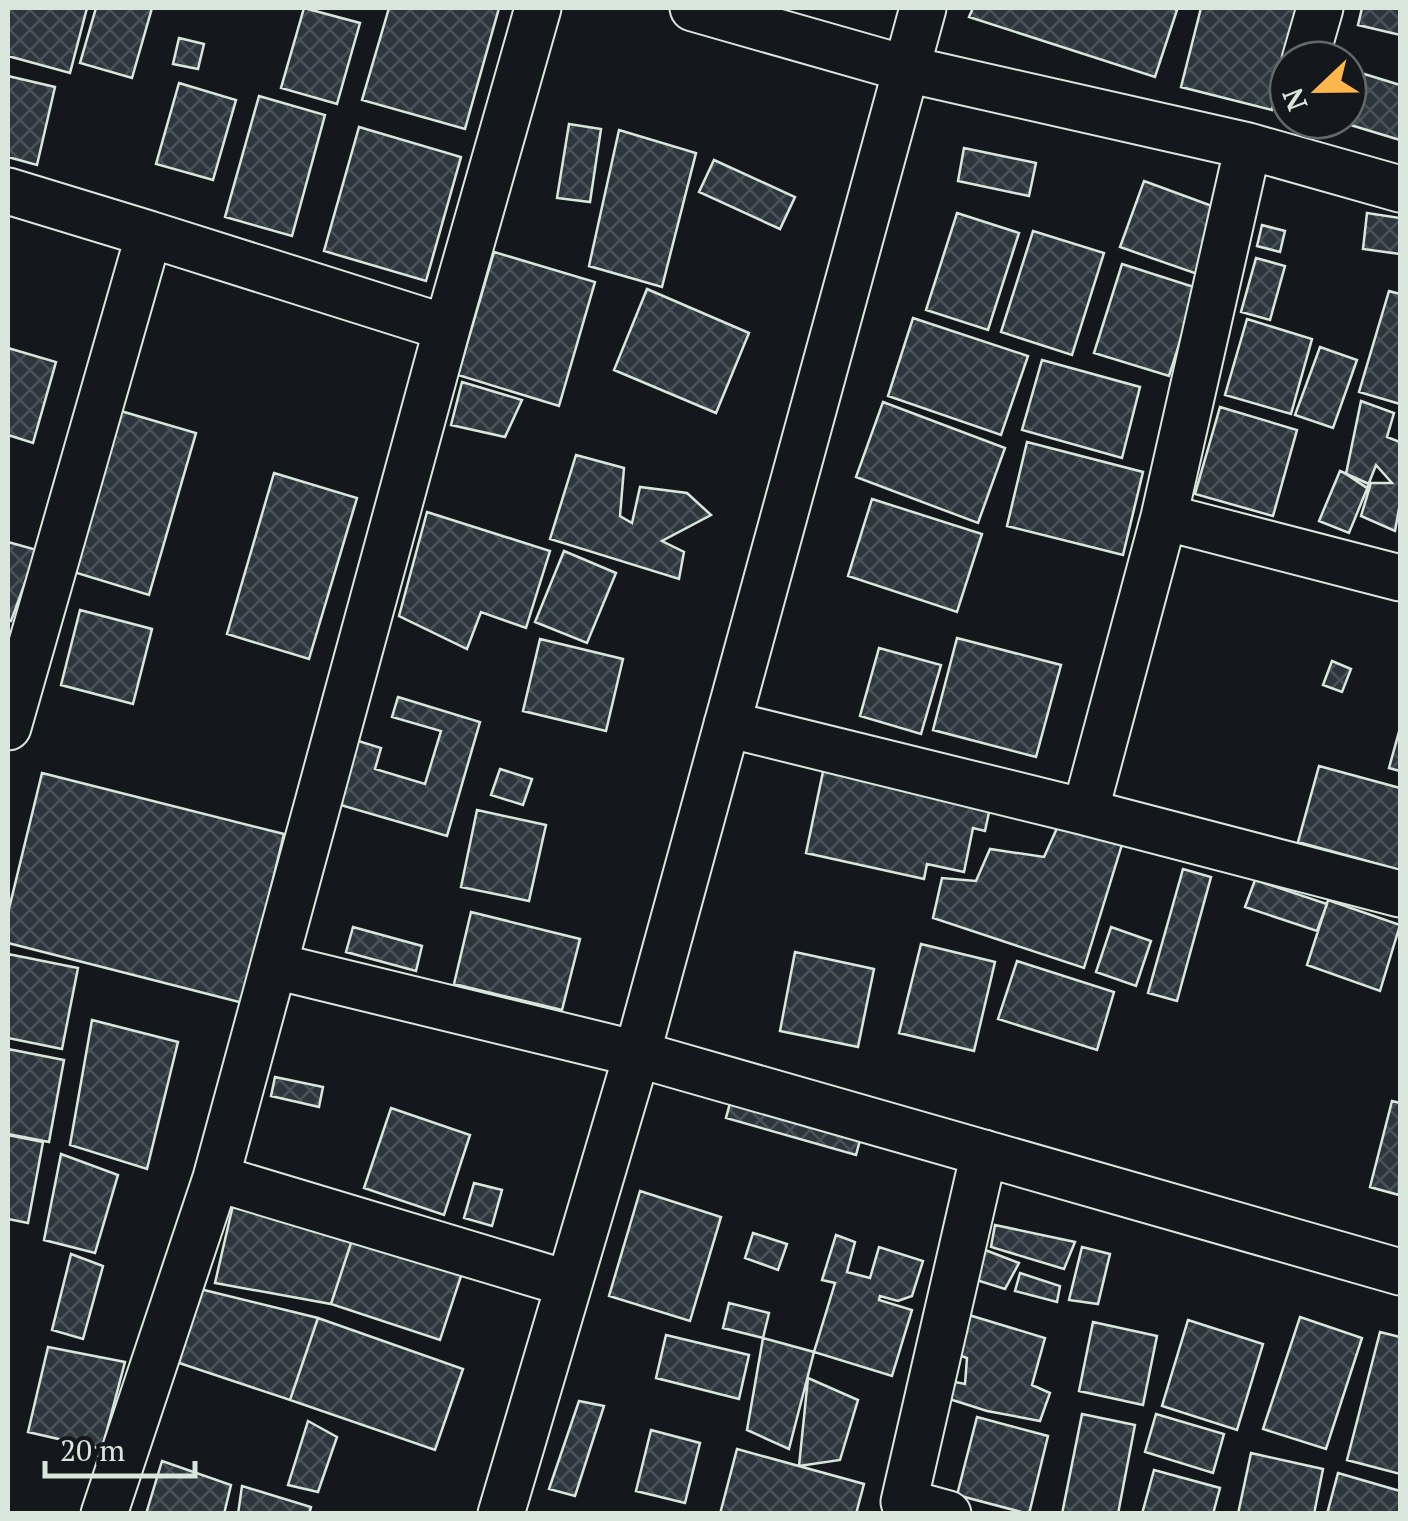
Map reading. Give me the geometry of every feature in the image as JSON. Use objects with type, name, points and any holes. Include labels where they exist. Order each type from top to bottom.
[{"type":"street","points":[[104,1514],[216,1178],[446,328],[538,8]]},
{"type":"street","points":[[693,8],[906,69],[1268,139]]},
{"type":"street","points":[[502,1514],[636,1054],[923,8]]},
{"type":"street","points":[[1311,40],[1320,8]]},
{"type":"street","points":[[1085,812],[1272,140],[1400,189]]},
{"type":"street","points":[[8,191],[446,328]]},
{"type":"street","points":[[8,726],[149,234]]},
{"type":"street","points":[[1164,518],[1400,578]]},
{"type":"street","points":[[727,724],[1400,894]]},
{"type":"street","points":[[275,966],[636,1054],[1400,1272]]},
{"type":"street","points":[[948,1514],[902,1508],[984,1153]]},
{"type":"street","points":[[216,1178],[570,1284]]},
{"type":"building","points":[[8,8],[87,8],[70,73],[8,56]]},
{"type":"building","points":[[96,8],[152,8],[132,78],[80,63]]},
{"type":"building","points":[[304,8],[360,23],[337,104],[281,88]]},
{"type":"building","points":[[389,8],[499,8],[465,129],[362,100]]},
{"type":"building","points":[[973,8],[1177,10],[1155,77],[969,17]]},
{"type":"building","points":[[1201,8],[1298,8],[1290,40],[1268,40],[1268,109],[1181,87]]},
{"type":"building","points":[[1362,8],[1400,8],[1400,35],[1358,25]]},
{"type":"building","points":[[179,38],[204,44],[198,69],[173,64]]},
{"type":"building","points":[[1368,75],[1400,85],[1400,140],[1368,130]]},
{"type":"building","points":[[8,76],[55,87],[37,165],[8,157]]},
{"type":"building","points":[[179,83],[236,100],[213,180],[156,164]]},
{"type":"building","points":[[259,96],[325,115],[292,236],[225,217]]},
{"type":"building","points":[[569,124],[601,129],[590,202],[557,198]]},
{"type":"building","points":[[359,127],[461,157],[426,281],[324,251]]},
{"type":"building","points":[[619,130],[696,153],[662,287],[589,266]]},
{"type":"building","points":[[964,148],[1036,163],[1029,196],[958,181]]},
{"type":"building","points":[[714,160],[795,197],[780,229],[699,192]]},
{"type":"building","points":[[1144,181],[1223,210],[1200,275],[1120,247]]},
{"type":"building","points":[[957,213],[1019,233],[988,330],[926,310]]},
{"type":"building","points":[[1367,213],[1400,218],[1400,254],[1363,249]]},
{"type":"building","points":[[1262,225],[1285,231],[1280,252],[1257,246]]},
{"type":"building","points":[[1033,231],[1104,253],[1072,355],[1001,332]]},
{"type":"building","points":[[494,252],[595,282],[559,406],[458,375]]},
{"type":"building","points":[[1256,258],[1285,266],[1270,320],[1241,312]]},
{"type":"building","points":[[1122,264],[1197,288],[1169,376],[1094,353]]},
{"type":"building","points":[[647,289],[749,333],[716,413],[614,370]]},
{"type":"building","points":[[1389,291],[1400,294],[1400,404],[1359,392]]},
{"type":"building","points":[[913,318],[1028,356],[1001,435],[888,396]]},
{"type":"building","points":[[1247,319],[1312,339],[1291,414],[1225,395]]},
{"type":"building","points":[[1320,347],[1357,360],[1333,428],[1295,415]]},
{"type":"building","points":[[8,348],[56,362],[33,443],[8,435]]},
{"type":"building","points":[[1042,360],[1140,387],[1122,458],[1022,430]]},
{"type":"building","points":[[462,382],[522,400],[505,437],[451,425]]},
{"type":"building","points":[[1361,401],[1394,413],[1387,437],[1400,442],[1400,503],[1395,531],[1361,516],[1371,483],[1392,483],[1376,465],[1367,488],[1346,474]]},
{"type":"building","points":[[883,402],[1005,448],[978,523],[856,477]]},
{"type":"building","points":[[1220,407],[1297,430],[1273,516],[1195,494]]},
{"type":"building","points":[[114,409],[196,433],[149,595],[67,570]]},
{"type":"building","points":[[1027,442],[1143,472],[1123,555],[1007,526]]},
{"type":"building","points":[[576,455],[624,468],[620,516],[632,523],[640,487],[687,493],[711,515],[662,541],[684,552],[679,579],[550,539]]},
{"type":"building","points":[[1340,471],[1369,484],[1349,533],[1319,521]]},
{"type":"building","points":[[274,473],[357,498],[309,659],[227,634]]},
{"type":"building","points":[[872,499],[982,534],[957,612],[848,576]]},
{"type":"building","points":[[427,512],[550,551],[526,628],[481,612],[467,649],[399,616]]},
{"type":"building","points":[[8,542],[37,550],[11,621],[8,620]]},
{"type":"building","points":[[564,551],[616,573],[587,643],[535,622]]},
{"type":"building","points":[[80,610],[152,629],[133,704],[61,685]]},
{"type":"building","points":[[957,638],[1061,665],[1036,757],[933,730]]},
{"type":"building","points":[[540,639],[623,659],[606,731],[523,711]]},
{"type":"building","points":[[879,648],[941,665],[921,734],[860,716]]},
{"type":"building","points":[[1332,661],[1351,669],[1342,692],[1323,685]]},
{"type":"building","points":[[398,697],[480,722],[447,836],[330,802],[349,738],[381,748],[375,769],[425,784],[441,731],[392,717]]},
{"type":"building","points":[[1400,728],[1400,771],[1389,768]]},
{"type":"building","points":[[825,762],[992,798],[985,831],[973,828],[964,872],[927,864],[924,879],[806,853]]},
{"type":"building","points":[[1319,766],[1400,788],[1400,870],[1298,842]]},
{"type":"building","points":[[500,769],[532,779],[523,805],[491,795]]},
{"type":"building","points":[[42,773],[284,834],[243,1003],[8,943],[8,913]]},
{"type":"building","points":[[477,810],[546,825],[529,901],[461,887]]},
{"type":"building","points":[[1058,826],[1124,838],[1084,968],[933,918],[942,878],[976,881],[990,849],[1044,857]]},
{"type":"building","points":[[1183,869],[1211,877],[1177,1001],[1148,993]]},
{"type":"building","points":[[1255,880],[1327,904],[1317,931],[1245,907]]},
{"type":"building","points":[[1328,900],[1400,925],[1380,991],[1307,965]]},
{"type":"building","points":[[471,912],[580,939],[562,1010],[454,984]]},
{"type":"building","points":[[353,927],[422,946],[416,971],[346,952]]},
{"type":"building","points":[[1111,927],[1151,941],[1136,986],[1096,972]]},
{"type":"building","points":[[921,944],[995,962],[974,1051],[899,1033]]},
{"type":"building","points":[[795,952],[874,969],[858,1047],[780,1031]]},
{"type":"building","points":[[8,954],[78,968],[62,1049],[8,1038]]},
{"type":"building","points":[[1017,961],[1114,992],[1097,1050],[998,1019]]},
{"type":"building","points":[[92,1020],[178,1042],[147,1169],[70,1145]]},
{"type":"building","points":[[8,1049],[64,1060],[49,1142],[8,1134]]},
{"type":"building","points":[[275,1077],[323,1087],[319,1107],[271,1096]]},
{"type":"building","points":[[734,1088],[864,1125],[856,1155],[726,1118]]},
{"type":"building","points":[[1392,1101],[1400,1103],[1399,1195],[1370,1187]]},
{"type":"building","points":[[391,1108],[470,1135],[444,1215],[364,1188]]},
{"type":"building","points":[[8,1135],[43,1142],[28,1223],[8,1219]]},
{"type":"building","points":[[61,1154],[118,1175],[95,1253],[44,1240]]},
{"type":"building","points":[[474,1183],[502,1190],[492,1226],[464,1218]]},
{"type":"building","points":[[640,1191],[721,1217],[690,1321],[609,1296]]},
{"type":"building","points":[[233,1205],[354,1234],[331,1304],[215,1283]]},
{"type":"building","points":[[995,1225],[1075,1242],[1064,1269],[991,1247]]},
{"type":"building","points":[[753,1233],[787,1244],[778,1270],[745,1258]]},
{"type":"building","points":[[354,1234],[463,1270],[440,1340],[331,1304]]},
{"type":"building","points":[[836,1235],[855,1242],[847,1272],[870,1278],[879,1247],[923,1261],[912,1296],[898,1301],[880,1296],[879,1300],[912,1310],[892,1376],[814,1352],[835,1283],[822,1280]]},
{"type":"building","points":[[1082,1247],[1110,1254],[1098,1304],[1069,1300]]},
{"type":"building","points":[[980,1248],[1019,1263],[1005,1289],[973,1279]]},
{"type":"building","points":[[71,1254],[103,1266],[83,1339],[52,1330]]},
{"type":"building","points":[[1020,1273],[1060,1286],[1057,1302],[1015,1291]]},
{"type":"building","points":[[200,1289],[318,1318],[290,1400],[176,1362]]},
{"type":"building","points":[[729,1303],[769,1313],[763,1338],[723,1328]]},
{"type":"building","points":[[959,1312],[1045,1338],[1032,1385],[1050,1393],[1040,1421],[987,1411],[940,1396],[941,1379],[965,1384],[967,1358],[952,1353]]},
{"type":"building","points":[[1300,1317],[1362,1338],[1326,1449],[1263,1429]]},
{"type":"building","points":[[318,1318],[463,1369],[435,1450],[290,1400]]},
{"type":"building","points":[[1188,1320],[1263,1344],[1237,1430],[1162,1406]]},
{"type":"building","points":[[1093,1322],[1157,1336],[1143,1405],[1079,1391]]},
{"type":"building","points":[[1380,1332],[1400,1337],[1400,1474],[1347,1460]]},
{"type":"building","points":[[666,1335],[749,1355],[739,1399],[656,1378]]},
{"type":"building","points":[[763,1338],[814,1352],[789,1449],[747,1430]]},
{"type":"building","points":[[48,1347],[125,1362],[102,1449],[28,1432]]},
{"type":"building","points":[[808,1378],[858,1400],[840,1460],[799,1466]]},
{"type":"building","points":[[579,1401],[604,1406],[575,1496],[549,1489]]},
{"type":"building","points":[[1082,1414],[1135,1425],[1118,1514],[1062,1514]]},
{"type":"building","points":[[1156,1414],[1224,1434],[1213,1473],[1145,1452]]},
{"type":"building","points":[[977,1417],[1048,1436],[1029,1514],[957,1495]]},
{"type":"building","points":[[308,1421],[337,1437],[318,1492],[288,1485]]},
{"type":"building","points":[[651,1430],[700,1443],[685,1503],[636,1491]]},
{"type":"building","points":[[737,1449],[864,1484],[856,1514],[720,1514]]},
{"type":"building","points":[[1251,1453],[1323,1469],[1314,1514],[1238,1514]]},
{"type":"building","points":[[162,1461],[231,1485],[224,1514],[146,1514]]},
{"type":"building","points":[[1154,1470],[1220,1488],[1213,1514],[1142,1514]]},
{"type":"building","points":[[1338,1473],[1400,1491],[1400,1514],[1327,1514]]},
{"type":"building","points":[[242,1486],[311,1507],[309,1514],[238,1514]]}]
